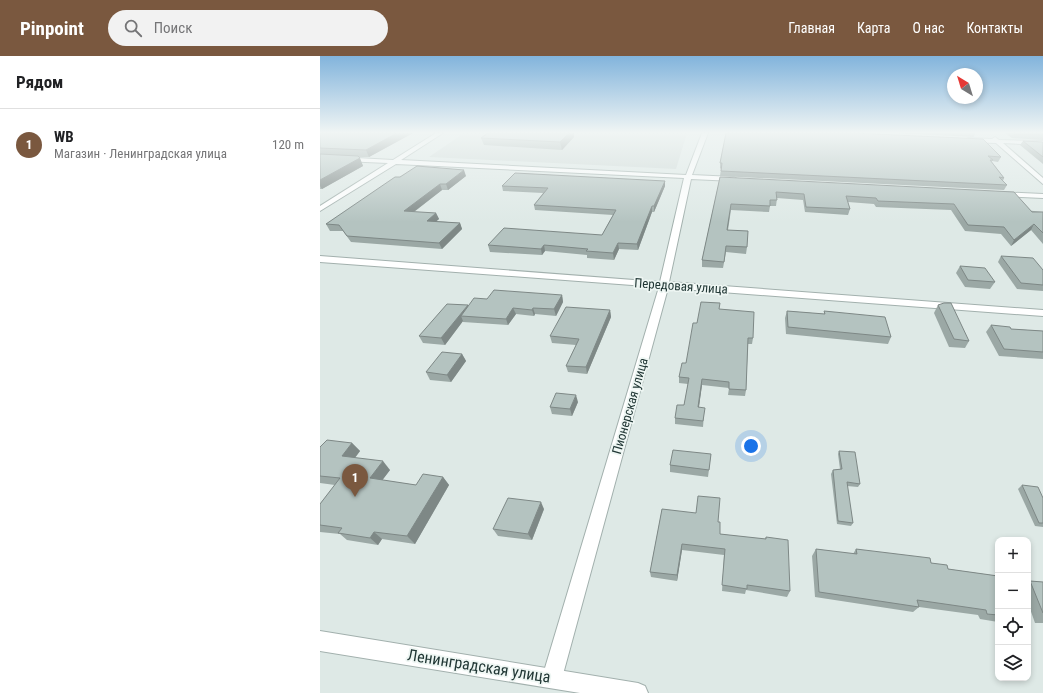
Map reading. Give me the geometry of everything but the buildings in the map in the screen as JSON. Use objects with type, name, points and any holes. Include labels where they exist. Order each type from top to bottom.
[{"type":"street","points":[[320,209],[393,163]]},
{"type":"street","points":[[408,163],[743,180]]},
{"type":"street","name":"Пионерская улица","points":[[552,678],[664,285],[688,177],[693,163]]},
{"type":"street","points":[[1021,163],[1043,182]]},
{"type":"street","points":[[996,193],[1043,196]]},
{"type":"street","name":"Передовая улица","points":[[320,259],[1043,313]]},
{"type":"street","name":"Ленинградская улица","points":[[320,642],[552,678],[630,692]]},
{"type":"shaded area","points":[[547,163],[678,163],[676,169]]},
{"type":"place","name":"WB","points":[[355,497]]}]
